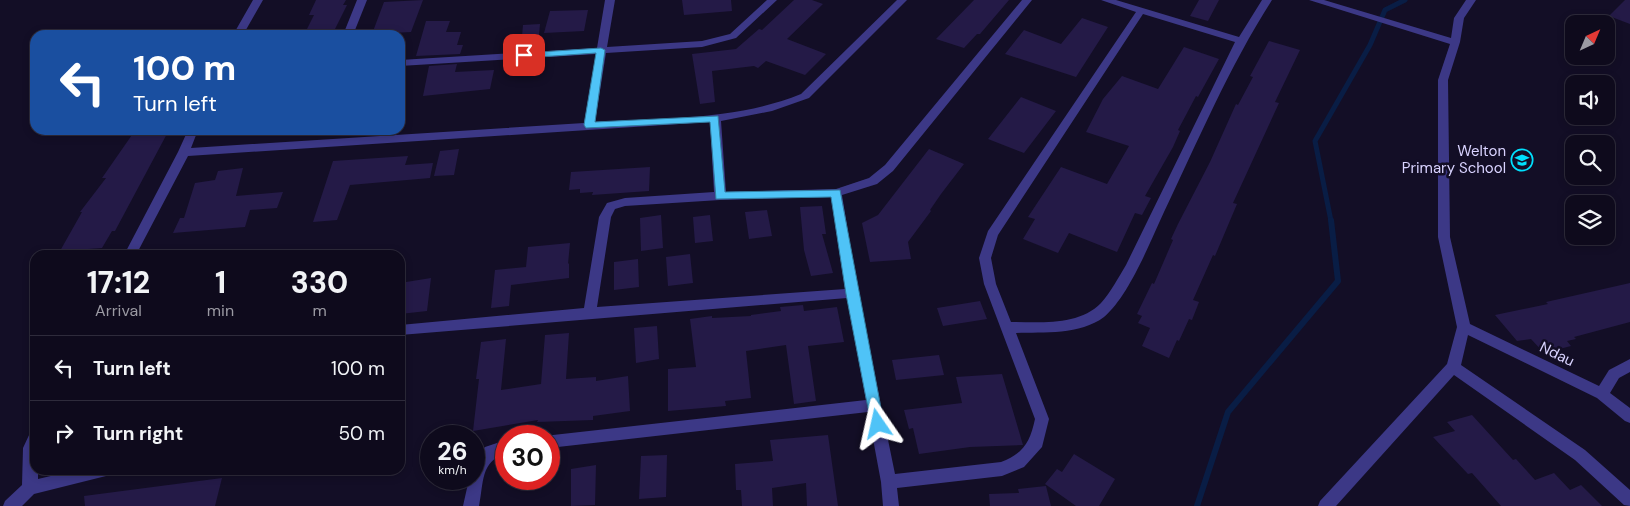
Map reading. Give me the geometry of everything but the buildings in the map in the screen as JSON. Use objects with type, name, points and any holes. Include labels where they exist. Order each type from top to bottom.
[{"type":"street","points":[[241,30],[258,0]]},
{"type":"street","points":[[350,30],[362,0]]},
{"type":"street","points":[[589,125],[610,0]]},
{"type":"street","points":[[405,63],[702,44],[733,36],[772,0]]},
{"type":"street","points":[[184,152],[715,118],[788,104],[805,96],[902,0]]},
{"type":"street","points":[[590,313],[605,217],[611,206],[625,202],[720,196],[836,193],[873,181],[889,168],[1027,0]]},
{"type":"street","points":[[1106,0],[1241,41]]},
{"type":"street","points":[[1006,328],[1071,323],[1092,318],[1113,299],[1132,266],[1241,41],[1267,0]]},
{"type":"street","points":[[1314,0],[1455,42]]},
{"type":"street","points":[[1326,506],[1453,367],[1464,327],[1444,237],[1443,80],[1455,42],[1459,18],[1471,0]]},
{"type":"street","points":[[889,482],[1002,469],[1019,462],[1037,442],[1042,419],[990,284],[985,258],[992,234],[1141,11]]},
{"type":"street","points":[[715,118],[720,196]]},
{"type":"street","points":[[133,250],[191,135]]},
{"type":"street","points":[[836,193],[852,294],[889,482],[891,506]]},
{"type":"street","points":[[405,330],[590,313],[852,294]]},
{"type":"street","name":"Ndau","points":[[1464,327],[1602,394],[1630,417]]},
{"type":"street","points":[[1602,394],[1614,374],[1630,365]]},
{"type":"street","points":[[1453,367],[1580,455],[1630,500]]},
{"type":"street","points":[[560,440],[874,406]]},
{"type":"street","points":[[30,448],[30,488]]},
{"type":"street","points":[[472,506],[480,462],[490,452],[495,450]]},
{"type":"street","points":[[12,506],[30,488],[84,475]]},
{"type":"waterway","points":[[1331,221],[1315,141],[1370,45],[1385,10],[1405,0]]},
{"type":"waterway","points":[[1197,506],[1228,412],[1338,281],[1331,220]]},
{"type":"place","name":"Welton Primary School","points":[[1522,160]]},
{"type":"route","points":[[524,55],[601,50],[589,125],[715,118],[720,196],[836,193],[852,294],[878,424]]}]
